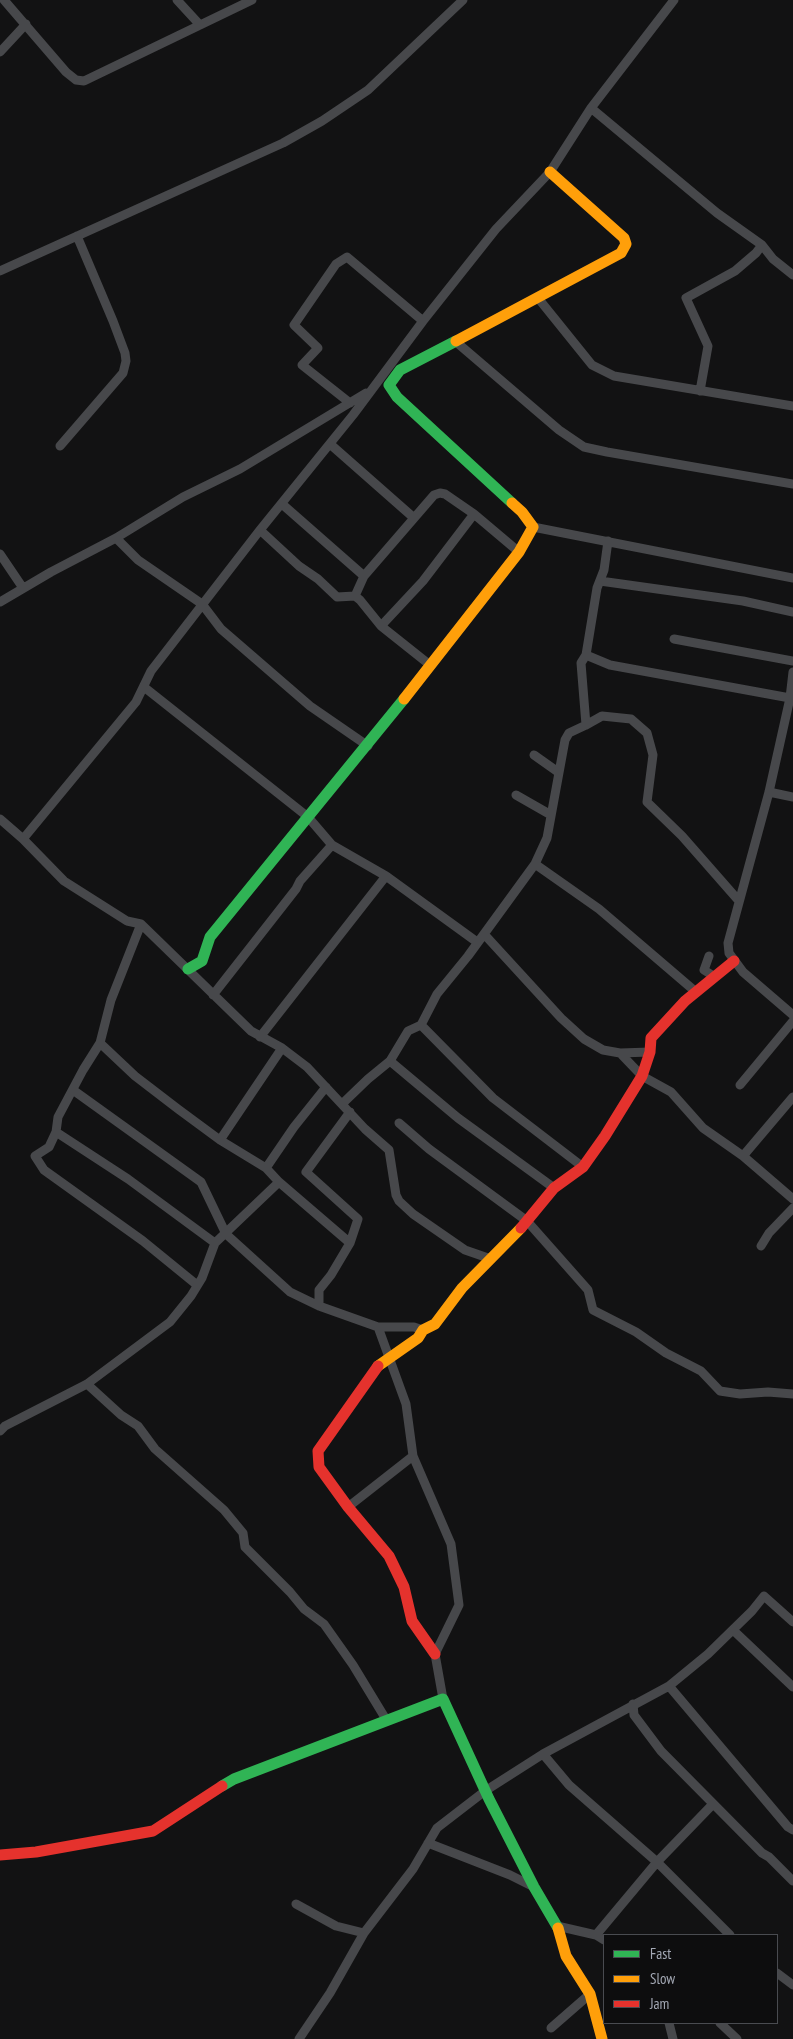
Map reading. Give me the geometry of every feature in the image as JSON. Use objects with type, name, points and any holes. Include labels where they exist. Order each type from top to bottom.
[{"type":"street","points":[[4,0],[66,72],[76,80],[84,81],[252,0]]},
{"type":"street","points":[[177,0],[200,25]]},
{"type":"street","points":[[0,271],[283,143],[322,122],[368,90],[463,0]]},
{"type":"street","points":[[23,839],[136,702],[151,671],[260,530],[330,444],[423,321],[496,229],[550,172],[591,108],[674,0]]},
{"type":"street","points":[[0,52],[26,24]]},
{"type":"street","points":[[591,108],[717,213],[762,245],[773,259],[793,275]]},
{"type":"street","points":[[550,172],[624,238],[626,244],[621,252],[400,370],[389,385],[397,396],[522,512],[532,527],[793,578]]},
{"type":"street","points":[[60,446],[123,372],[126,361],[126,353],[77,236]]},
{"type":"street","points":[[700,391],[708,346],[686,298],[736,271],[762,245]]},
{"type":"street","points":[[350,403],[302,365],[318,348],[294,325],[336,264],[347,257],[423,321]]},
{"type":"street","points":[[538,298],[592,365],[614,376],[793,406]]},
{"type":"street","points":[[455,341],[559,430],[584,447],[793,484]]},
{"type":"street","points":[[0,602],[116,538],[183,497],[240,469],[373,388]]},
{"type":"street","points":[[330,444],[414,518]]},
{"type":"street","points":[[356,596],[364,576],[434,495],[440,493],[445,494],[474,514],[519,552]]},
{"type":"street","points":[[282,504],[364,576]]},
{"type":"street","points":[[381,626],[429,574],[474,514]]},
{"type":"street","points":[[188,969],[202,961],[210,937],[368,746],[519,552],[532,527]]},
{"type":"street","points":[[260,530],[298,566],[318,579],[337,597],[356,596],[381,626],[430,665]]},
{"type":"street","points":[[116,538],[138,560],[202,604],[221,630],[310,706],[368,746]]},
{"type":"street","points":[[586,725],[581,663],[586,655],[597,588],[604,570],[608,541]]},
{"type":"street","points":[[0,554],[23,588]]},
{"type":"street","points":[[600,581],[743,601],[793,612]]},
{"type":"street","points":[[674,639],[793,661]]},
{"type":"street","points":[[586,655],[610,665],[790,698]]},
{"type":"street","points":[[793,673],[790,698],[769,792],[728,943],[729,953],[743,972],[793,1015]]},
{"type":"street","points":[[144,687],[308,817],[332,845],[386,876],[477,942]]},
{"type":"street","points":[[342,1104],[390,1061],[408,1031],[421,1025],[437,994],[535,864],[547,838],[565,740],[569,733],[602,716],[630,719],[647,733],[653,755],[647,802],[682,836],[739,901]]},
{"type":"street","points":[[534,755],[558,772]]},
{"type":"street","points":[[769,792],[793,797]]},
{"type":"street","points":[[516,795],[551,815]]},
{"type":"street","points":[[0,819],[23,839],[64,881],[127,921],[141,924],[251,1031],[282,1048],[307,1067],[389,1150],[396,1195],[399,1201],[413,1214],[465,1250],[491,1260]]},
{"type":"street","points":[[213,995],[296,889],[300,881],[332,845]]},
{"type":"street","points":[[535,864],[599,909],[696,992]]},
{"type":"street","points":[[260,1037],[386,876]]},
{"type":"street","points":[[141,924],[111,1000],[100,1044],[83,1070],[58,1117],[56,1132],[49,1147],[35,1156],[44,1170],[143,1240],[197,1285]]},
{"type":"street","points":[[484,934],[561,1018],[584,1039],[603,1050],[620,1053],[650,1052]]},
{"type":"street","points":[[709,956],[704,970],[715,977]]},
{"type":"street","points":[[602,2039],[590,1994],[566,1956],[557,1926],[534,1887],[485,1791],[443,1700],[435,1654],[412,1621],[404,1587],[389,1556],[348,1507],[319,1467],[318,1451],[380,1364],[418,1338],[423,1330],[435,1324],[462,1288],[527,1221],[554,1188],[583,1167],[605,1136],[642,1076],[650,1052],[652,1038],[685,1001],[734,961]]},
{"type":"street","points":[[740,1085],[793,1021]]},
{"type":"street","points":[[421,1025],[493,1098],[583,1167]]},
{"type":"street","points":[[100,1044],[135,1076],[220,1140],[266,1168],[279,1182],[350,1242]]},
{"type":"street","points":[[220,1140],[282,1048]]},
{"type":"street","points":[[620,1053],[642,1076],[671,1092],[703,1128],[743,1156],[793,1199]]},
{"type":"street","points":[[390,1061],[458,1118],[554,1188]]},
{"type":"street","points":[[266,1168],[294,1127],[326,1087]]},
{"type":"street","points":[[73,1090],[201,1182],[226,1234],[290,1292],[319,1306],[378,1327],[414,1327],[423,1330]]},
{"type":"street","points":[[743,1156],[793,1097]]},
{"type":"street","points":[[319,1306],[319,1290],[331,1275],[350,1242],[358,1219],[306,1172],[350,1112]]},
{"type":"street","points":[[399,1123],[429,1149],[527,1221],[588,1290],[593,1310],[636,1332],[666,1353],[700,1371],[720,1391],[740,1394],[768,1392],[793,1394]]},
{"type":"street","points":[[56,1132],[128,1179],[215,1243]]},
{"type":"street","points":[[0,1431],[5,1426],[87,1384],[170,1322],[191,1296],[202,1278],[215,1243],[279,1182]]},
{"type":"street","points":[[761,1246],[769,1233],[793,1208]]},
{"type":"street","points":[[378,1327],[388,1360],[406,1404],[413,1456],[451,1544],[459,1605],[435,1654]]},
{"type":"street","points":[[87,1384],[121,1415],[138,1426],[155,1449],[224,1510],[243,1533],[245,1547],[290,1592],[304,1609],[324,1624],[353,1665],[388,1721]]},
{"type":"street","points":[[348,1507],[413,1456]]},
{"type":"street","points":[[299,2039],[330,1993],[364,1933],[413,1869],[437,1828],[485,1791],[543,1754],[632,1704],[669,1686],[733,1630],[764,1596],[793,1622]]},
{"type":"street","points":[[733,1630],[793,1687]]},
{"type":"street","points":[[669,1686],[788,1827],[793,1830]]},
{"type":"street","points":[[0,1855],[36,1852],[153,1831],[234,1780],[443,1700]]},
{"type":"street","points":[[632,1704],[634,1715],[661,1750],[709,1797],[712,1804],[762,1854],[769,1857],[793,1880]]},
{"type":"street","points":[[543,1754],[569,1785],[656,1862],[729,1934]]},
{"type":"street","points":[[596,1934],[656,1862],[712,1804]]},
{"type":"street","points":[[428,1843],[534,1887]]},
{"type":"street","points":[[296,1904],[336,1926],[364,1933]]},
{"type":"street","points":[[557,1926],[596,1934],[603,1939]]},
{"type":"street","points":[[778,1974],[793,1985]]},
{"type":"street","points":[[551,2028],[590,1994]]},
{"type":"street","points":[[668,2024],[673,2039]]},
{"type":"street","points":[[721,2024],[737,2039]]},
{"type":"traffic: fast","points":[[456,341],[400,370],[389,385],[397,397],[512,503]]},
{"type":"traffic: fast","points":[[188,969],[202,961],[210,937],[404,699]]},
{"type":"traffic: fast","points":[[222,1786],[234,1779],[443,1699],[489,1799],[534,1887],[558,1928]]},
{"type":"traffic: slow","points":[[456,341],[621,253],[626,244],[624,238],[550,172]]},
{"type":"traffic: slow","points":[[404,699],[519,552],[533,527],[522,512],[512,503]]},
{"type":"traffic: slow","points":[[378,1366],[418,1338],[423,1330],[435,1324],[462,1288],[521,1228]]},
{"type":"traffic: slow","points":[[558,1928],[566,1956],[590,1994],[602,2039]]},
{"type":"traffic: jam","points":[[521,1228],[554,1188],[583,1167],[605,1136],[642,1076],[650,1052],[651,1038],[685,1001],[734,961]]},
{"type":"traffic: jam","points":[[378,1366],[318,1451],[319,1467],[348,1507],[389,1556],[404,1587],[412,1621],[435,1654]]},
{"type":"traffic: jam","points":[[0,1855],[36,1852],[153,1831],[222,1786]]}]
